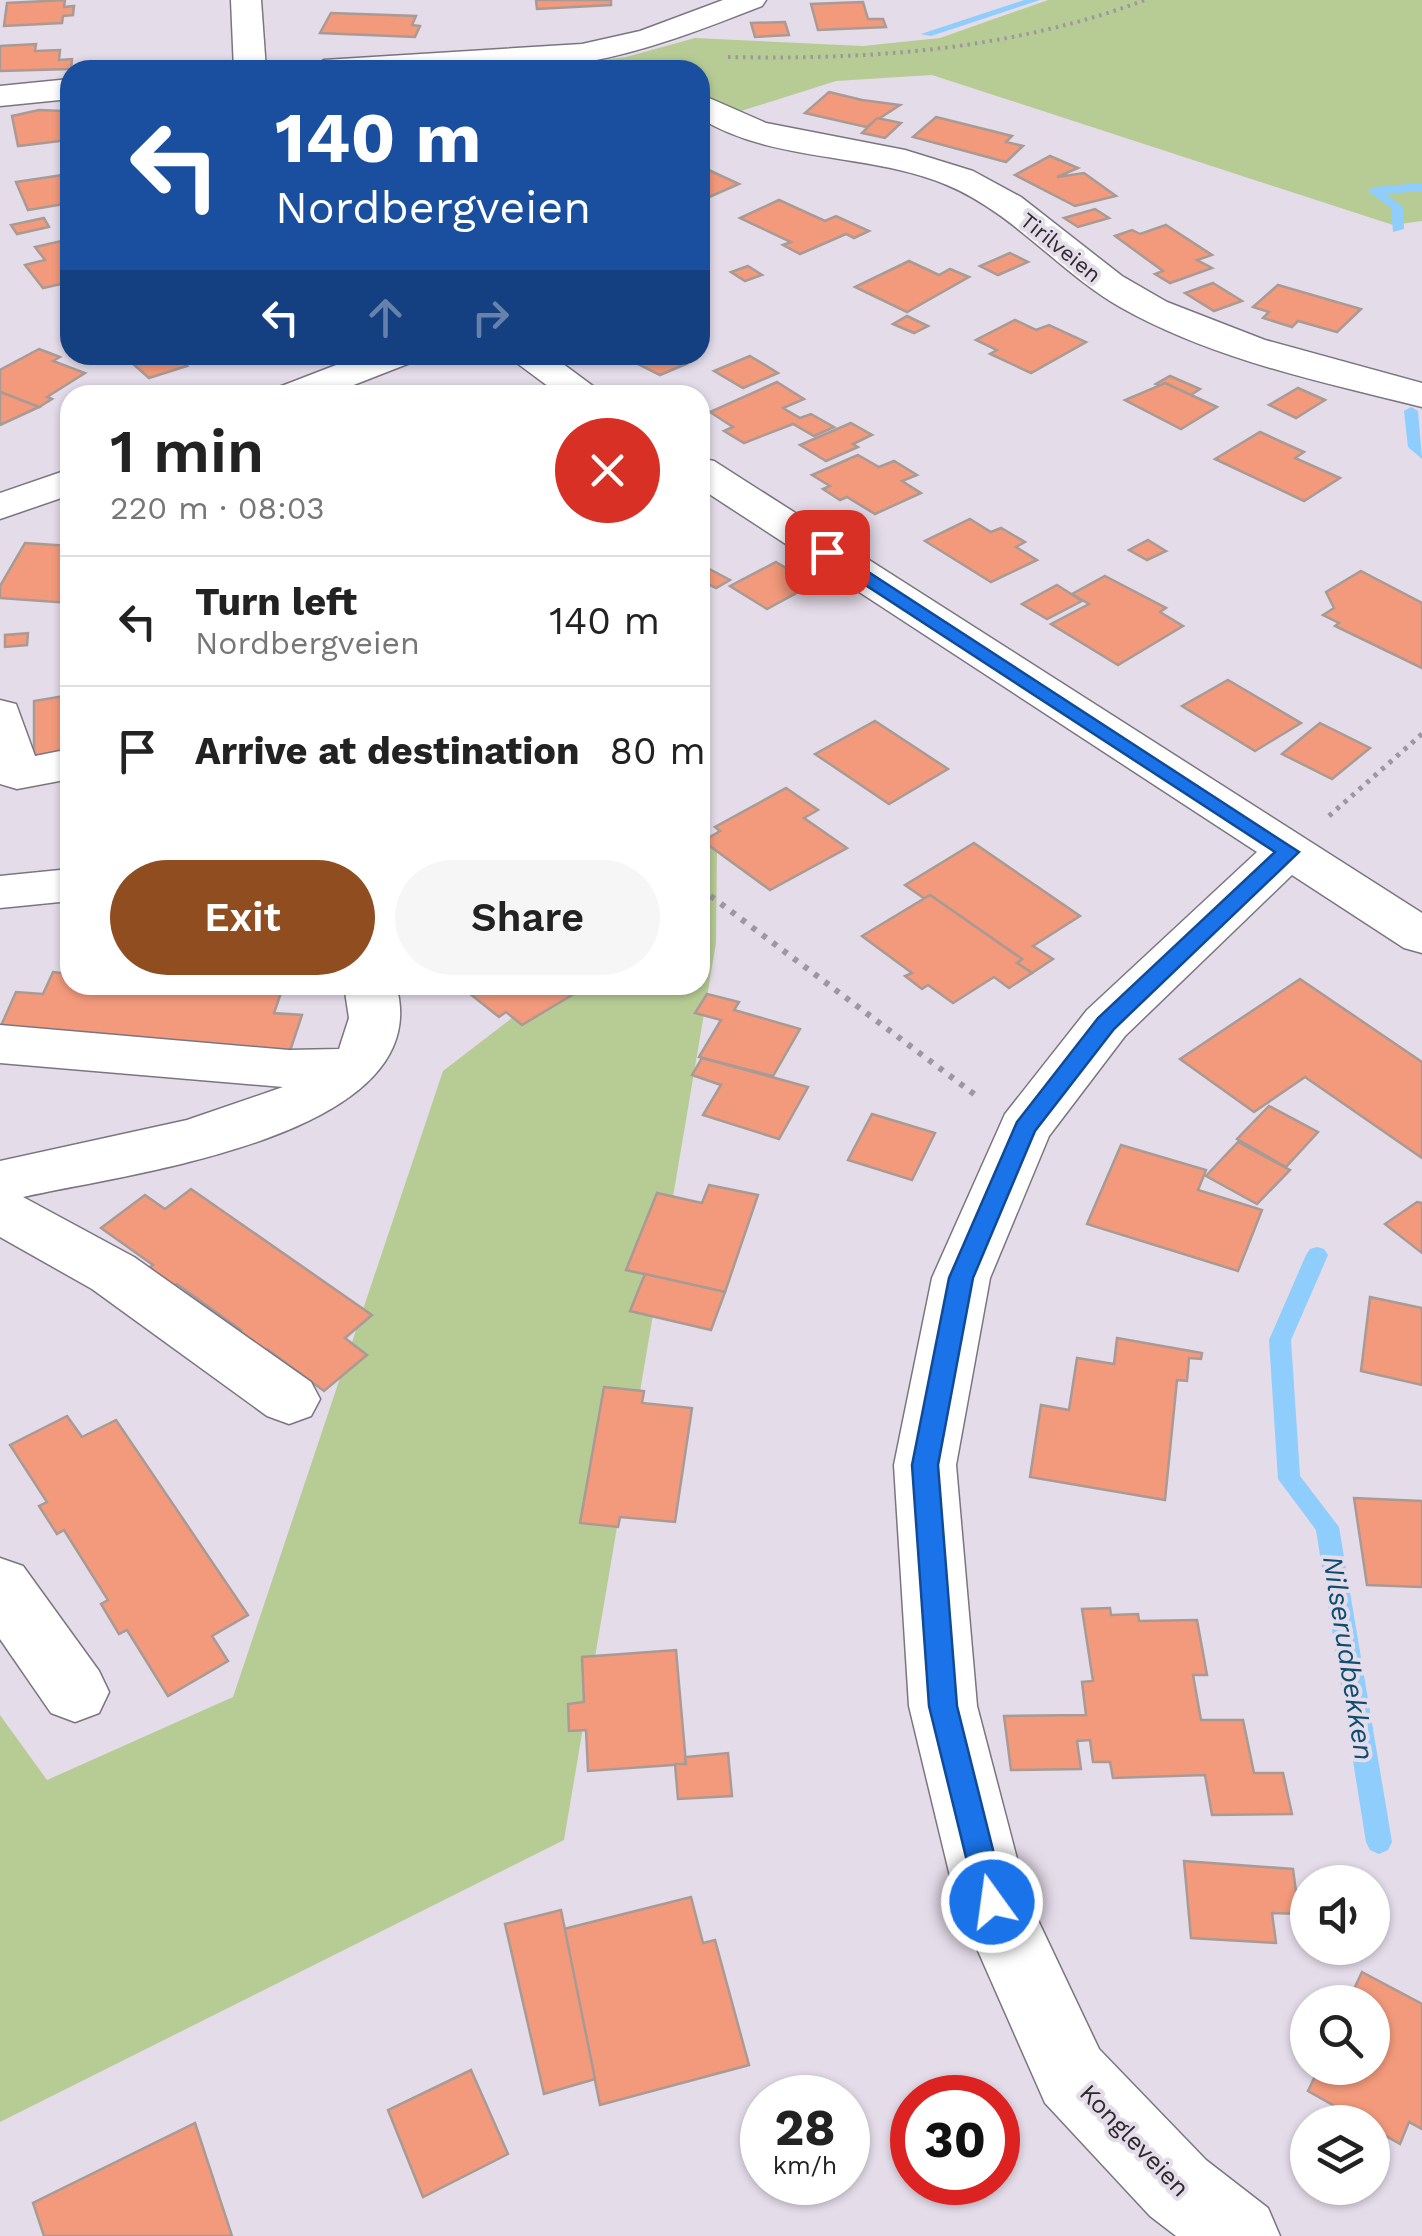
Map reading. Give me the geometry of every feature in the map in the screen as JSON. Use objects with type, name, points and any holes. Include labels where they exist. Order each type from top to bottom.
[{"type":"street","points":[[246,0],[249,60]]},
{"type":"street","points":[[504,60],[540,58],[648,39],[752,0]]},
{"type":"street","points":[[648,39],[663,60]]},
{"type":"street","points":[[0,96],[60,90]]},
{"type":"street","name":"Tirilveien","points":[[710,110],[729,122],[759,132],[959,178],[1005,201],[1074,261],[1149,308],[1222,338],[1422,395]]},
{"type":"street","points":[[318,385],[370,365]]},
{"type":"street","points":[[540,365],[571,385]]},
{"type":"street","points":[[710,476],[1422,936]]},
{"type":"street","points":[[0,507],[60,485]]},
{"type":"street","points":[[0,714],[18,774],[60,766]]},
{"type":"street","name":"Kongleveien","points":[[1240,2236],[1178,2188],[1072,2076],[992,1902],[943,1706],[925,1465],[961,1278],[1025,1128],[1106,1024],[1254,879],[1289,852]]},
{"type":"street","points":[[0,892],[60,887]]},
{"type":"street","points":[[0,1182],[162,1145],[315,1097],[354,1068],[375,1032],[373,995]]},
{"type":"street","points":[[0,1044],[289,1069],[354,1068]]},
{"type":"street","points":[[0,1211],[113,1272],[289,1399]]},
{"type":"street","points":[[0,1586],[75,1692]]},
{"type":"path","points":[[724,57],[806,60],[984,42],[1112,14],[1145,0]]},
{"type":"path","points":[[1289,852],[1422,734]]},
{"type":"path","points":[[710,896],[993,1109],[1025,1128]]},
{"type":"green space","points":[[1048,0],[1422,0],[1422,221],[1393,225],[932,75],[836,81],[710,121],[710,60],[602,60],[695,38],[863,46],[940,38]]},
{"type":"green space","points":[[710,840],[717,845],[716,943],[710,978]]},
{"type":"green space","points":[[542,995],[707,995],[564,1840],[0,2122],[0,1715],[47,1780],[233,1697],[443,1071]]},
{"type":"building","points":[[65,0],[64,7],[74,6],[73,15],[63,16],[62,23],[4,26],[7,3]]},
{"type":"building","points":[[536,0],[611,0],[611,5],[537,9]]},
{"type":"building","points":[[863,2],[868,19],[883,19],[886,27],[818,30],[811,4]]},
{"type":"building","points":[[331,13],[416,16],[412,25],[420,26],[415,37],[320,33]]},
{"type":"building","points":[[785,22],[789,35],[755,37],[751,23]]},
{"type":"building","points":[[36,44],[35,51],[60,50],[59,60],[72,59],[72,60],[60,60],[60,69],[0,71],[0,46]]},
{"type":"building","points":[[829,92],[900,105],[866,127],[805,113]]},
{"type":"building","points":[[39,110],[60,111],[60,141],[18,146],[12,116]]},
{"type":"building","points":[[936,117],[1012,136],[1006,142],[1023,146],[1006,162],[913,137]]},
{"type":"building","points":[[877,118],[901,123],[885,138],[862,133]]},
{"type":"building","points":[[1050,156],[1078,168],[1057,177],[1084,173],[1116,196],[1075,206],[1015,175]]},
{"type":"building","points":[[710,171],[739,184],[710,197]]},
{"type":"building","points":[[60,175],[60,205],[28,210],[16,182]]},
{"type":"building","points":[[779,200],[825,221],[836,216],[869,231],[854,238],[846,234],[800,254],[783,245],[791,242],[740,218]]},
{"type":"building","points":[[1095,209],[1109,218],[1078,227],[1064,218]]},
{"type":"building","points":[[44,218],[49,227],[17,234],[11,225]]},
{"type":"building","points":[[1166,225],[1212,255],[1197,260],[1212,268],[1170,283],[1155,274],[1163,271],[1115,236],[1132,230],[1140,234]]},
{"type":"building","points":[[60,241],[60,284],[43,288],[25,265],[45,260],[35,247]]},
{"type":"building","points":[[1010,253],[1028,262],[998,275],[980,266]]},
{"type":"building","points":[[909,261],[939,275],[950,269],[969,277],[907,312],[855,287]]},
{"type":"building","points":[[748,266],[762,275],[745,281],[731,272]]},
{"type":"building","points":[[1213,283],[1242,301],[1214,311],[1185,293]]},
{"type":"building","points":[[1278,285],[1361,309],[1337,332],[1298,321],[1292,327],[1263,318],[1269,312],[1253,307]]},
{"type":"building","points":[[907,316],[928,326],[914,333],[893,324]]},
{"type":"building","points":[[1015,320],[1036,330],[1049,325],[1086,342],[1031,373],[990,354],[997,350],[976,340]]},
{"type":"building","points":[[39,349],[60,357],[53,361],[60,365],[85,373],[60,385],[47,397],[52,399],[39,407],[0,392],[0,370]]},
{"type":"building","points":[[750,356],[778,373],[743,388],[714,371]]},
{"type":"building","points":[[134,365],[187,366],[149,378]]},
{"type":"building","points":[[640,365],[684,365],[660,375]]},
{"type":"building","points":[[1170,376],[1200,389],[1191,395],[1156,384]]},
{"type":"building","points":[[777,382],[804,399],[783,408],[800,418],[811,414],[834,427],[814,436],[793,424],[744,443],[724,431],[733,427],[710,412]]},
{"type":"building","points":[[1165,383],[1217,407],[1181,429],[1125,400]]},
{"type":"building","points":[[1298,388],[1325,400],[1296,418],[1269,405]]},
{"type":"building","points":[[0,392],[39,407],[0,425]]},
{"type":"building","points":[[851,423],[872,435],[853,444],[858,447],[826,461],[800,445]]},
{"type":"building","points":[[1260,432],[1304,452],[1295,458],[1340,478],[1304,501],[1215,459]]},
{"type":"building","points":[[858,455],[879,467],[894,461],[917,475],[902,481],[921,493],[875,514],[847,497],[840,500],[823,489],[830,486],[812,475]]},
{"type":"building","points":[[970,519],[991,532],[1001,528],[1025,542],[1016,547],[1037,560],[991,582],[925,541]]},
{"type":"building","points":[[1148,540],[1166,551],[1147,560],[1129,550]]},
{"type":"building","points":[[25,543],[60,545],[60,602],[0,598],[0,586]]},
{"type":"building","points":[[776,562],[813,584],[767,609],[730,586]]},
{"type":"building","points":[[710,569],[730,580],[716,588],[710,585]]},
{"type":"building","points":[[1361,571],[1422,603],[1422,668],[1335,626],[1339,623],[1323,615],[1334,608],[1326,592]]},
{"type":"building","points":[[1105,576],[1166,608],[1160,612],[1183,626],[1118,665],[1051,624],[1089,604],[1072,594]]},
{"type":"building","points":[[1057,585],[1082,601],[1047,619],[1022,604]]},
{"type":"building","points":[[28,633],[27,645],[5,647],[5,635]]},
{"type":"building","points":[[1228,680],[1301,723],[1255,751],[1182,706]]},
{"type":"building","points":[[60,697],[60,753],[34,756],[34,701]]},
{"type":"building","points":[[875,721],[948,769],[889,804],[815,754]]},
{"type":"building","points":[[1320,723],[1370,748],[1332,779],[1282,754]]},
{"type":"building","points":[[786,788],[818,810],[804,818],[847,848],[770,890],[710,846],[710,837],[720,831],[715,827]]},
{"type":"building","points":[[974,843],[1080,916],[1033,946],[1053,959],[1032,973],[1017,963],[1022,959],[930,895],[925,899],[905,885]]},
{"type":"building","points":[[930,895],[1022,959],[1017,963],[1032,973],[1009,988],[994,977],[953,1003],[928,985],[922,989],[905,976],[912,973],[862,936]]},
{"type":"building","points":[[53,972],[60,973],[60,995],[280,995],[274,1013],[302,1015],[290,1051],[0,1028],[16,992],[43,994]]},
{"type":"building","points":[[1300,979],[1422,1062],[1422,1158],[1305,1077],[1254,1112],[1180,1059]]},
{"type":"building","points":[[472,995],[572,995],[522,1025],[506,1012],[499,1017]]},
{"type":"building","points":[[710,995],[739,1002],[734,1010],[800,1029],[773,1076],[699,1057],[721,1020],[695,1013]]},
{"type":"building","points":[[702,1058],[808,1087],[779,1139],[703,1115],[721,1085],[692,1075]]},
{"type":"building","points":[[1269,1106],[1318,1132],[1286,1167],[1237,1139]]},
{"type":"building","points":[[872,1114],[935,1133],[912,1180],[848,1160]]},
{"type":"building","points":[[1238,1142],[1290,1170],[1257,1204],[1206,1176]]},
{"type":"building","points":[[1121,1145],[1206,1170],[1198,1190],[1262,1210],[1238,1271],[1087,1224]]},
{"type":"building","points":[[709,1185],[758,1195],[725,1292],[626,1270],[657,1193],[702,1203]]},
{"type":"building","points":[[191,1189],[372,1315],[345,1338],[367,1355],[324,1391],[267,1349],[262,1353],[235,1334],[241,1330],[177,1284],[172,1288],[147,1269],[153,1265],[101,1228],[145,1195],[165,1209]]},
{"type":"building","points":[[1417,1202],[1422,1203],[1422,1253],[1385,1224]]},
{"type":"building","points":[[645,1274],[725,1292],[711,1330],[630,1311]]},
{"type":"building","points":[[1370,1297],[1422,1308],[1422,1385],[1361,1371]]},
{"type":"building","points":[[1117,1338],[1202,1353],[1201,1359],[1189,1358],[1187,1381],[1177,1380],[1165,1500],[1030,1477],[1041,1405],[1069,1410],[1077,1358],[1114,1364]]},
{"type":"building","points":[[604,1387],[644,1391],[642,1403],[692,1408],[675,1522],[620,1517],[618,1527],[580,1523]]},
{"type":"building","points":[[67,1416],[82,1437],[116,1420],[248,1615],[212,1636],[228,1661],[168,1696],[127,1630],[119,1634],[101,1604],[108,1600],[64,1530],[57,1534],[39,1506],[47,1502],[10,1445]]},
{"type":"building","points":[[1354,1498],[1422,1501],[1422,1587],[1367,1585]]},
{"type":"building","points":[[1110,1608],[1111,1615],[1138,1614],[1139,1621],[1197,1620],[1207,1675],[1193,1675],[1201,1720],[1243,1720],[1254,1773],[1283,1773],[1292,1814],[1212,1815],[1205,1775],[1113,1778],[1110,1762],[1093,1762],[1090,1740],[1077,1741],[1081,1769],[1011,1770],[1004,1716],[1086,1715],[1082,1682],[1093,1681],[1082,1609]]},
{"type":"building","points":[[676,1650],[686,1764],[588,1771],[586,1730],[569,1731],[568,1704],[584,1702],[582,1657]]},
{"type":"building","points":[[728,1753],[732,1796],[678,1799],[675,1764],[686,1764],[685,1757]]},
{"type":"building","points":[[1184,1861],[1290,1869],[1290,1914],[1272,1913],[1276,1943],[1191,1938]]},
{"type":"building","points":[[691,1897],[703,1943],[715,1940],[749,2065],[600,2105],[564,1929]]},
{"type":"building","points":[[561,1910],[595,2079],[544,2094],[505,1924]]},
{"type":"building","points":[[1362,1972],[1386,1985],[1356,1985]]},
{"type":"building","points":[[1390,1987],[1422,2004],[1422,2129],[1409,2122],[1400,2144],[1390,2138],[1390,2105],[1333,2105],[1308,2091],[1311,2085],[1390,2085]]},
{"type":"building","points":[[471,2070],[508,2154],[423,2197],[388,2110]]},
{"type":"building","points":[[195,2123],[232,2236],[44,2236],[33,2203]]},
{"type":"waterway","points":[[927,34],[1035,0]]},
{"type":"waterway","name":"Nilserudbekken","points":[[1398,229],[1397,207],[1374,191],[1422,187]]},
{"type":"waterway","name":"Nilserudbekken","points":[[1411,411],[1415,447],[1422,455]]},
{"type":"waterway","name":"Nilserudbekken","points":[[1317,1255],[1280,1340],[1289,1479],[1327,1527],[1379,1842]]},
{"type":"route","points":[[827,552],[1289,852],[1254,879],[1106,1024],[1025,1128],[961,1278],[925,1465],[943,1706],[992,1902]]}]
